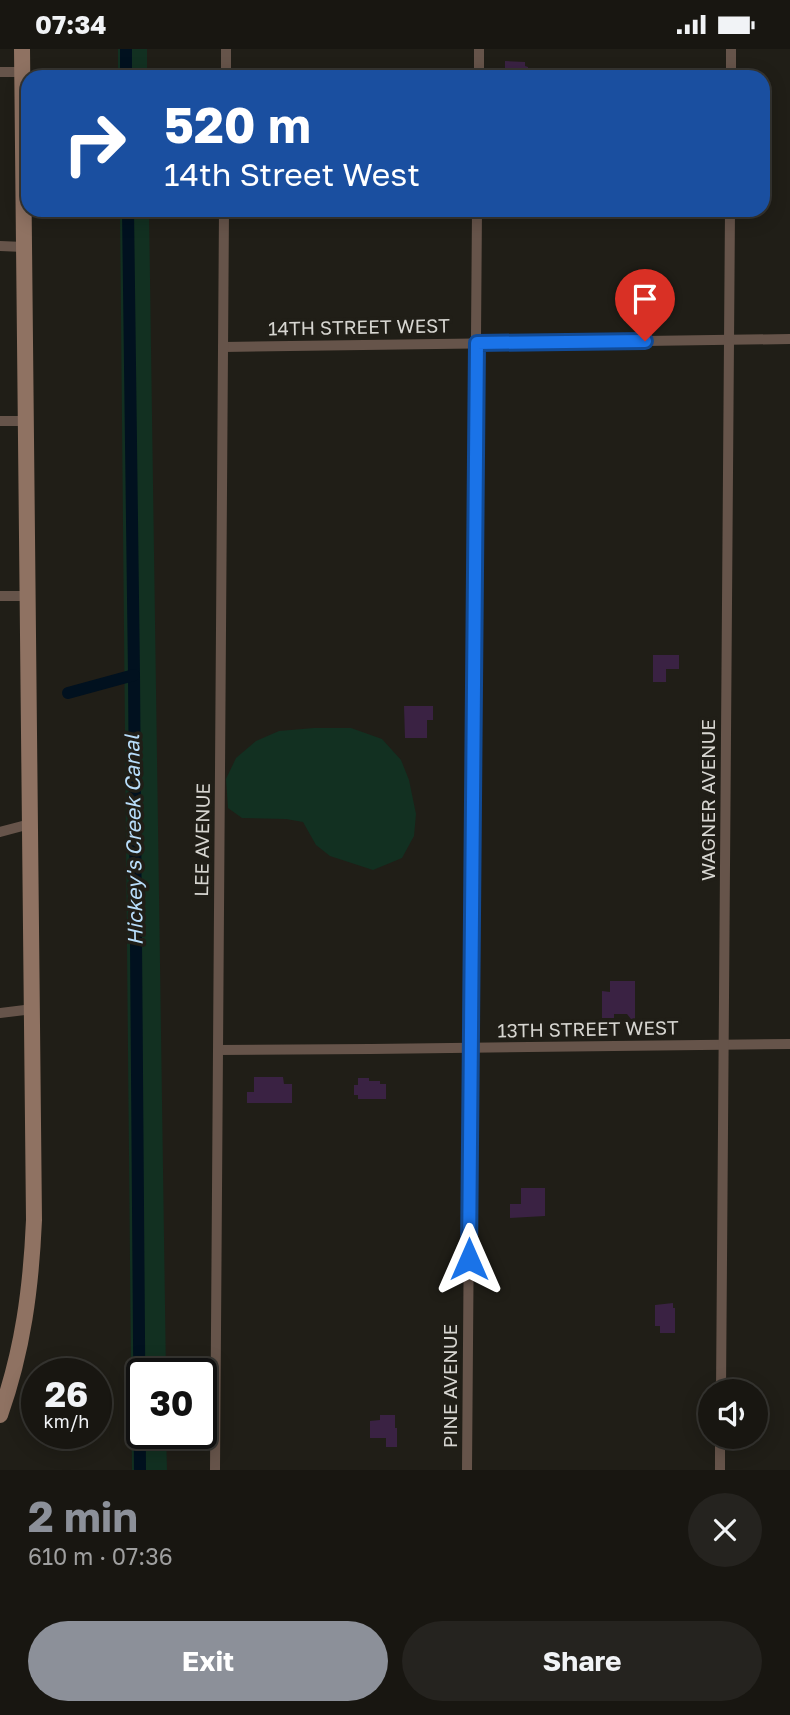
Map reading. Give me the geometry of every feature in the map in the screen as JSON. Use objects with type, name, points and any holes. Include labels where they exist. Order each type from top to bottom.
[{"type":"street","points":[[22,49],[23,70]]},
{"type":"street","points":[[226,49],[226,70]]},
{"type":"street","points":[[478,70],[479,49]]},
{"type":"street","points":[[731,49],[731,70]]},
{"type":"street","points":[[0,72],[21,72]]},
{"type":"street","points":[[0,1415],[23,1333],[33,1253],[34,1220],[24,217]]},
{"type":"street","name":"LEE AVENUE","points":[[215,1470],[225,217]]},
{"type":"street","name":"PINE AVENUE","points":[[467,1470],[477,217]]},
{"type":"street","name":"WAGNER AVENUE","points":[[721,1379],[730,217]]},
{"type":"street","points":[[0,246],[24,247]]},
{"type":"street","name":"14TH STREET WEST","points":[[223,347],[790,339]]},
{"type":"street","points":[[0,421],[26,421]]},
{"type":"street","points":[[0,596],[28,596]]},
{"type":"street","points":[[0,832],[30,824]]},
{"type":"street","points":[[0,1013],[33,1009]]},
{"type":"street","name":"13TH STREET WEST","points":[[218,1050],[790,1044]]},
{"type":"street","points":[[720,1449],[720,1470]]},
{"type":"green space","points":[[118,49],[147,49],[147,70],[118,70]]},
{"type":"green space","points":[[120,217],[149,217],[166,1358],[131,1358]]},
{"type":"green space","points":[[351,728],[382,739],[401,760],[409,780],[416,814],[414,836],[402,858],[373,870],[330,856],[316,845],[303,822],[242,818],[228,808],[226,779],[236,758],[256,741],[279,731]]},
{"type":"green space","points":[[132,1449],[166,1449],[167,1470],[132,1470]]},
{"type":"building","points":[[505,61],[525,62],[528,67],[528,70],[505,70]]},
{"type":"building","points":[[653,655],[679,655],[679,669],[666,669],[666,682],[653,682]]},
{"type":"building","points":[[404,706],[433,706],[433,720],[427,720],[427,738],[405,738]]},
{"type":"building","points":[[610,981],[635,981],[635,1024],[627,1014],[602,1018],[602,991],[610,992]]},
{"type":"building","points":[[254,1077],[283,1077],[284,1084],[292,1084],[292,1103],[247,1103],[247,1092],[254,1092]]},
{"type":"building","points":[[358,1078],[369,1078],[369,1081],[386,1084],[386,1099],[358,1099],[358,1095],[354,1095],[354,1085],[358,1085]]},
{"type":"building","points":[[521,1188],[545,1188],[545,1216],[510,1218],[510,1204],[521,1204]]},
{"type":"building","points":[[673,1303],[675,1333],[660,1333],[660,1326],[655,1326],[655,1305]]},
{"type":"building","points":[[380,1415],[395,1415],[397,1447],[386,1447],[386,1438],[370,1438],[370,1421],[380,1420]]},
{"type":"waterway","name":"Hickey's Creek Canal","points":[[126,49],[126,70]]},
{"type":"waterway","name":"Hickey's Creek Canal","points":[[128,217],[140,1470]]},
{"type":"waterway","points":[[68,693],[134,675]]},
{"type":"route","points":[[469,1259],[477,343],[645,341]]}]
